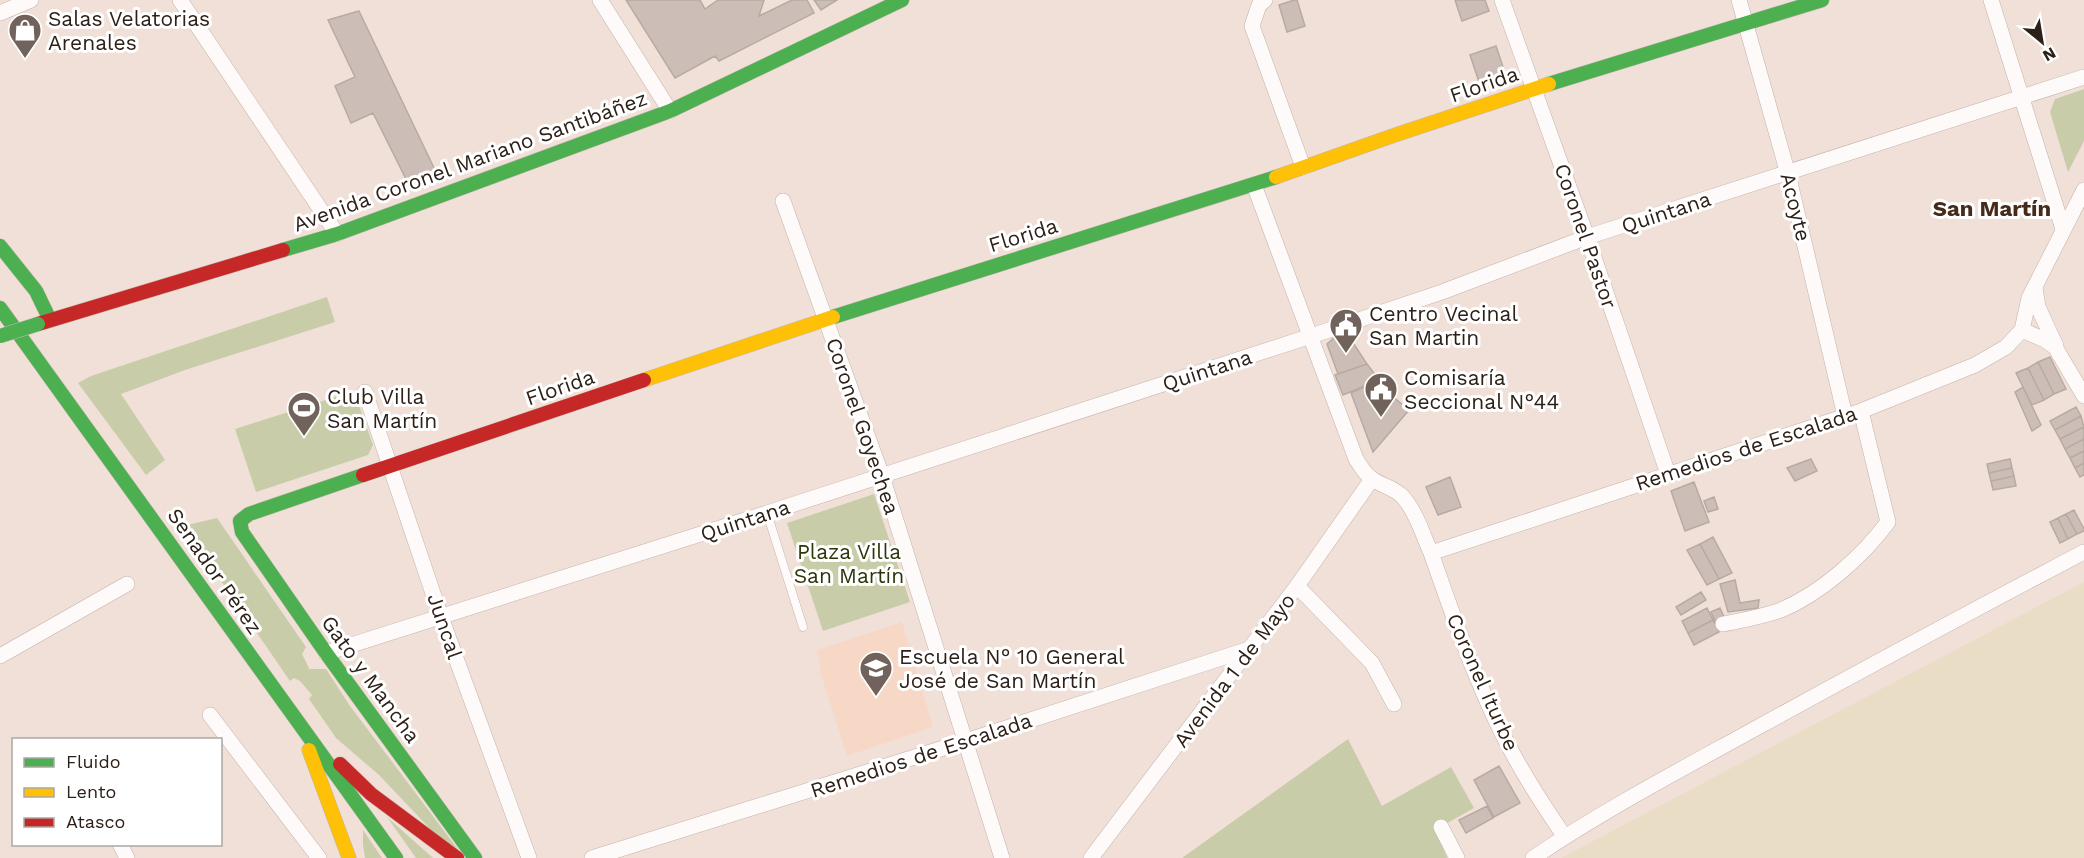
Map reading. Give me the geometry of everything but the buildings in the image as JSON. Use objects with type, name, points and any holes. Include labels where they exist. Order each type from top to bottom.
[{"type":"street","points":[[0,13],[31,0]]},
{"type":"street","points":[[180,0],[337,234]]},
{"type":"street","points":[[600,0],[670,111]]},
{"type":"street","name":"Avenida Coronel Mariano Santibáñez","points":[[0,336],[337,234],[670,111],[902,0]]},
{"type":"street","points":[[1265,0],[1259,5],[1252,26],[1303,167]]},
{"type":"street","name":"Coronel Pastor","points":[[1502,0],[1587,237],[1668,474]]},
{"type":"street","name":"Acoyte","points":[[1739,0],[1788,174],[1845,416]]},
{"type":"street","name":"Florida","points":[[240,521],[249,514],[826,319],[1254,185],[1534,89],[1822,0]]},
{"type":"street","points":[[1991,0],[2063,229]]},
{"type":"street","name":"Quintana","points":[[326,653],[882,476],[1311,336],[1442,292],[1587,237],[2084,77]]},
{"type":"street","points":[[1254,185],[1356,459],[1372,479],[1391,487],[1404,498],[1431,553]]},
{"type":"street","points":[[2060,354],[2045,339],[2022,330],[2029,298],[2063,229],[2083,195]]},
{"type":"street","name":"Coronel Goyechea","points":[[783,201],[882,476],[1002,858]]},
{"type":"street","points":[[0,246],[48,308],[44,322]]},
{"type":"street","points":[[2035,288],[2038,307],[2045,326],[2084,396]]},
{"type":"street","name":"Senador Pérez","points":[[0,308],[396,858]]},
{"type":"street","name":"Remedios de Escalada","points":[[1431,553],[1861,411],[1975,366],[2006,347],[2022,330]]},
{"type":"street","name":"Juncal","points":[[366,392],[441,617],[529,858]]},
{"type":"street","points":[[1723,624],[1757,618],[1779,611],[1813,593],[1858,558],[1888,522],[1861,411]]},
{"type":"street","name":"Avenida 1 de Mayo","points":[[1091,858],[1297,586],[1372,479]]},
{"type":"street","name":"Gato y Mancha","points":[[240,521],[242,532],[326,653],[475,858]]},
{"type":"street","points":[[1533,858],[1565,837],[1760,726],[2084,552]]},
{"type":"street","name":"Coronel Iturbe","points":[[1431,553],[1497,724],[1544,807],[1565,837]]},
{"type":"street","points":[[0,656],[127,584]]},
{"type":"street","points":[[1297,586],[1371,663],[1394,704]]},
{"type":"street","name":"Remedios de Escalada","points":[[592,858],[966,741],[1249,649]]},
{"type":"street","points":[[210,715],[319,858]]},
{"type":"street","points":[[300,726],[349,858]]},
{"type":"street","points":[[300,726],[371,794],[457,858]]},
{"type":"street","points":[[1441,827],[1457,858]]},
{"type":"lane","points":[[767,513],[803,627]]},
{"type":"shaded area","name":"Escuela N° 10 General José de San Martín","points":[[902,622],[933,727],[847,756],[819,668],[821,667],[817,650]]},
{"type":"green space","points":[[2084,89],[2084,141],[2068,172],[2050,112],[2055,99]]},
{"type":"green space","points":[[327,297],[335,322],[185,370],[121,394],[165,460],[146,475],[78,383],[91,376]]},
{"type":"green space","name":"Club Villa San Martín","points":[[354,391],[373,445],[368,455],[256,492],[235,429]]},
{"type":"green space","name":"Plaza Villa San Martín","points":[[874,494],[910,602],[823,631],[787,523]]},
{"type":"green space","points":[[217,518],[306,647],[302,654],[308,669],[326,669],[350,706],[460,852],[455,855],[379,775],[336,738],[309,699],[312,695],[300,681],[294,678],[290,681],[183,526]]},
{"type":"green space","points":[[1348,739],[1382,806],[1451,767],[1474,808],[1435,830],[1447,858],[1182,858]]},
{"type":"green space","points":[[387,817],[433,858],[416,858]]},
{"type":"green space","points":[[363,830],[382,858],[365,858]]},
{"type":"sand","points":[[2084,582],[2084,858],[1561,858],[1563,857]]},
{"type":"traffic: fast","points":[[283,250],[337,234],[670,111],[902,0]]},
{"type":"traffic: fast","points":[[1549,84],[1822,0]]},
{"type":"traffic: fast","points":[[833,317],[1276,177]]},
{"type":"traffic: fast","points":[[0,246],[36,291],[50,320]]},
{"type":"traffic: fast","points":[[0,308],[396,858]]},
{"type":"traffic: fast","points":[[0,336],[38,324]]},
{"type":"traffic: fast","points":[[363,475],[249,514],[240,521],[242,532],[326,653],[475,858]]},
{"type":"traffic: slow","points":[[1276,177],[1549,84]]},
{"type":"traffic: slow","points":[[644,380],[833,317]]},
{"type":"traffic: slow","points":[[309,750],[349,858]]},
{"type":"traffic: jam","points":[[38,324],[283,250]]},
{"type":"traffic: jam","points":[[363,475],[644,380]]},
{"type":"traffic: jam","points":[[340,764],[371,794],[457,858]]},
{"type":"place","name":"Salas Velatorias Arenales","points":[[25,59]]},
{"type":"place","name":"Centro Vecinal San Martin","points":[[1346,354]]},
{"type":"place","name":"Comisaría Seccional N°44","points":[[1381,418]]},
{"type":"place","name":"Club Villa San Martín","points":[[304,437]]},
{"type":"place","name":"Escuela N° 10 General José de San Martín","points":[[876,697]]},
{"type":"district","name":"San Martín","points":[[1992,208]]}]
